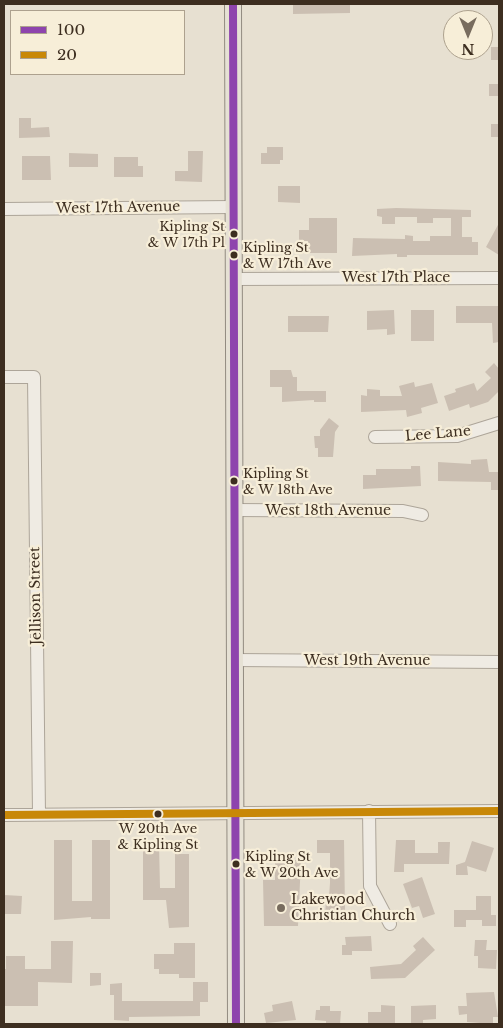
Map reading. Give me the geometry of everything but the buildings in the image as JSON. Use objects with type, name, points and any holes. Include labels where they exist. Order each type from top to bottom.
[{"type":"main road","points":[[233,4],[236,1024]]},
{"type":"street","name":"West 17th Avenue","points":[[4,209],[233,207]]},
{"type":"street","name":"West 17th Place","points":[[234,279],[499,278]]},
{"type":"street","name":"Jellison Street","points":[[4,377],[34,378],[39,814]]},
{"type":"street","name":"Lee Lane","points":[[375,437],[456,436],[499,423]]},
{"type":"street","name":"West 18th Avenue","points":[[234,510],[403,511],[422,515]]},
{"type":"street","name":"West 19th Avenue","points":[[235,660],[499,662]]},
{"type":"street","points":[[369,811],[370,886],[390,924]]},
{"type":"street","points":[[4,815],[499,811]]},
{"type":"transit line","name":"100","points":[[233,4],[236,1024]]},
{"type":"transit line","name":"20","points":[[4,815],[499,811]]},
{"type":"place","name":"Kipling St & W 17th Pl","points":[[234,234]]},
{"type":"place","name":"Kipling St & W 17th Ave","points":[[234,255]]},
{"type":"place","name":"Kipling St & W 18th Ave","points":[[234,481]]},
{"type":"place","name":"W 20th Ave & Kipling St","points":[[158,814]]},
{"type":"place","name":"Kipling St & W 20th Ave","points":[[236,864]]},
{"type":"place","name":"Lakewood Christian Church","points":[[281,908]]}]
